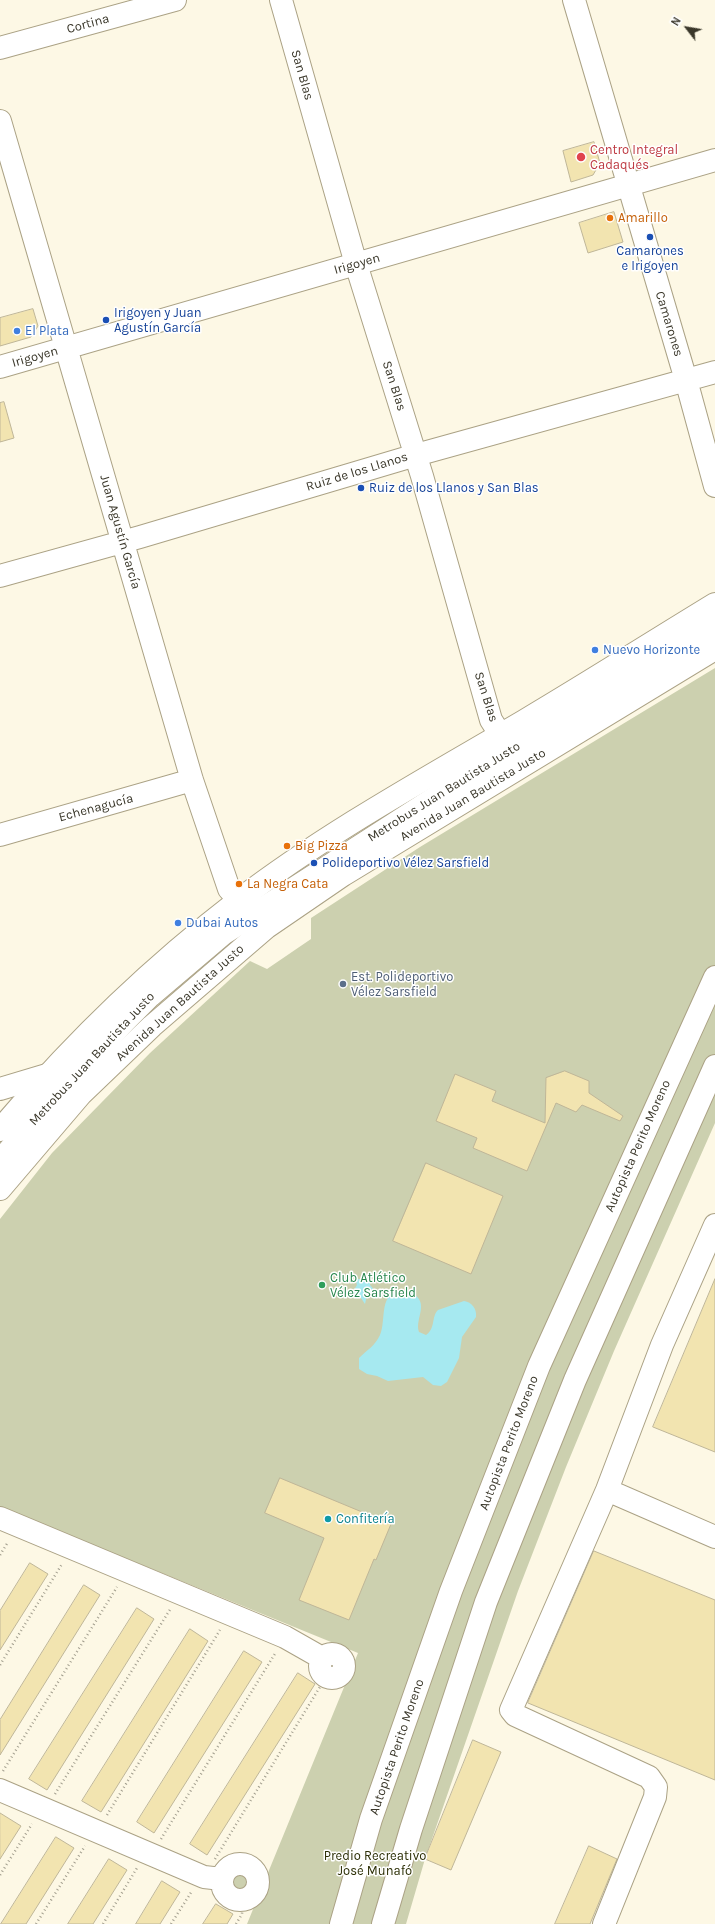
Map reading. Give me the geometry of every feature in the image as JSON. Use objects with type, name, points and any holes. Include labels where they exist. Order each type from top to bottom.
[{"type":"main road","name":"Cortina","points":[[0,48],[175,0]]},
{"type":"main road","name":"San Blas","points":[[281,0],[356,264],[416,455],[491,720],[511,750]]},
{"type":"main road","name":"Camarones","points":[[574,0],[686,380],[715,486]]},
{"type":"main road","name":"Juan Agustín García","points":[[0,121],[192,780],[229,889],[253,913]]},
{"type":"main road","name":"Irigoyen","points":[[0,367],[715,160]]},
{"type":"main road","name":"Ruiz de los Llanos","points":[[0,576],[122,542],[416,455],[715,372]]},
{"type":"main road","name":"Avenida Juan Bautista Justo","points":[[0,1130],[50,1074],[116,1007],[171,956],[253,913],[343,875],[511,750],[715,604]]},
{"type":"main road","name":"Metrobus Juan Bautista Justo","points":[[511,750],[715,627]]},
{"type":"main road","name":"Avenida Juan Bautista Justo","points":[[0,1189],[81,1094],[152,1026],[242,947],[253,913],[328,838],[511,750],[715,649]]},
{"type":"main road","name":"Echenagucía","points":[[0,835],[192,780]]},
{"type":"main road","name":"Metrobus Juan Bautista Justo","points":[[0,1161],[62,1088],[150,996],[216,939],[253,913]]},
{"type":"main road","name":"Autopista Perito Moreno","points":[[340,1924],[372,1819],[451,1591],[539,1366],[715,977]]},
{"type":"main road","points":[[383,1924],[411,1830],[486,1602],[575,1380],[715,1066]]},
{"type":"main road","points":[[0,1089],[50,1074]]},
{"type":"main road","points":[[604,1924],[656,1797],[656,1787],[649,1776],[515,1715],[511,1710],[607,1490],[662,1344],[715,1225]]},
{"type":"main road","points":[[607,1490],[715,1537]]},
{"type":"main road","points":[[0,1518],[285,1637],[324,1667]]},
{"type":"main road","points":[[0,1790],[209,1877],[222,1885],[228,1896],[234,1899],[243,1899],[251,1895],[256,1890],[257,1877],[254,1871],[243,1864],[238,1864],[209,1877]]},
{"type":"path","points":[[0,1665],[72,1548]]},
{"type":"path","points":[[0,1776],[126,1571]]},
{"type":"path","points":[[0,1875],[180,1593]]},
{"type":"path","points":[[36,1924],[96,1831],[230,1614]]},
{"type":"path","points":[[103,1924],[285,1637]]},
{"type":"path","points":[[171,1924],[209,1877],[324,1667]]},
{"type":"path","points":[[236,1924],[242,1914],[243,1899]]},
{"type":"green space","name":"Club Atlético Vélez Sarsfield","points":[[715,668],[715,1123],[614,1351],[566,1467],[518,1591],[425,1859],[406,1924],[247,1924],[358,1653],[0,1507],[0,1219],[52,1153],[150,1053],[250,961],[267,969],[311,939],[311,918],[420,847]]},
{"type":"green space","points":[[332,1658],[338,1660],[340,1666],[338,1672],[332,1674],[326,1672],[324,1666],[326,1660]]},
{"type":"green space","points":[[239,1870],[246,1873],[249,1880],[246,1887],[239,1890],[232,1887],[229,1880],[232,1873]]},
{"type":"water","points":[[368,1274],[370,1276],[370,1285],[375,1291],[367,1295],[365,1304],[359,1295],[352,1293],[357,1285],[355,1278],[362,1280]]},
{"type":"water","points":[[398,1291],[407,1291],[419,1299],[421,1310],[418,1327],[419,1332],[426,1335],[431,1329],[438,1310],[464,1301],[472,1304],[475,1309],[476,1317],[462,1337],[459,1358],[447,1382],[441,1386],[433,1385],[423,1377],[388,1381],[377,1376],[367,1374],[359,1369],[359,1358],[373,1345],[380,1335],[387,1299],[391,1294]]},
{"type":"building","name":"Centro Integral Cadaqués","points":[[594,142],[600,163],[593,175],[571,182],[563,151]]},
{"type":"building","points":[[614,212],[623,242],[588,253],[579,223]]},
{"type":"building","name":"El Plata","points":[[33,309],[38,326],[31,337],[0,346],[0,318]]},
{"type":"building","points":[[4,402],[14,438],[0,442],[0,403]]},
{"type":"building","points":[[565,1071],[589,1081],[589,1093],[623,1116],[620,1121],[582,1105],[576,1112],[556,1103],[527,1171],[473,1148],[477,1138],[436,1121],[455,1074],[496,1091],[492,1101],[545,1123],[546,1078]]},
{"type":"building","points":[[426,1163],[503,1196],[471,1274],[393,1241]]},
{"type":"building","points":[[715,1279],[715,1452],[653,1427]]},
{"type":"building","points":[[280,1478],[391,1524],[376,1560],[374,1559],[349,1620],[299,1600],[324,1538],[265,1513]]},
{"type":"building","points":[[594,1551],[715,1600],[715,1780],[528,1703]]},
{"type":"building","points":[[30,1563],[48,1574],[0,1650],[0,1611]]},
{"type":"building","points":[[84,1585],[100,1595],[0,1755],[0,1720]]},
{"type":"building","points":[[137,1608],[154,1619],[47,1790],[29,1779]]},
{"type":"building","points":[[190,1629],[208,1641],[101,1812],[82,1801]]},
{"type":"building","points":[[244,1651],[262,1662],[154,1833],[137,1822]]},
{"type":"building","points":[[298,1673],[315,1684],[207,1855],[190,1844]]},
{"type":"building","points":[[473,1740],[501,1752],[451,1870],[425,1859]]},
{"type":"building","points":[[0,1813],[21,1826],[0,1859]]},
{"type":"building","points":[[56,1837],[74,1848],[26,1924],[1,1924]]},
{"type":"building","points":[[589,1846],[617,1859],[590,1924],[555,1924]]},
{"type":"building","points":[[109,1859],[127,1870],[93,1924],[68,1924]]},
{"type":"building","points":[[162,1881],[180,1892],[160,1924],[136,1924]]},
{"type":"building","points":[[216,1904],[233,1914],[227,1924],[203,1924]]},
{"type":"place","name":"Centro Integral Cadaqués","points":[[581,157]]},
{"type":"place","name":"Amarillo","points":[[610,218]]},
{"type":"place","name":"Camarones e Irigoyen","points":[[650,237]]},
{"type":"place","name":"Irigoyen y Juan Agustín García","points":[[106,320]]},
{"type":"place","name":"El Plata","points":[[17,331]]},
{"type":"place","name":"Ruiz de los Llanos y San Blas","points":[[361,488]]},
{"type":"place","name":"Nuevo Horizonte","points":[[595,650]]},
{"type":"place","name":"Big Pizza","points":[[287,846]]},
{"type":"place","name":"Polideportivo Vélez Sarsfield","points":[[314,863]]},
{"type":"place","name":"La Negra Cata","points":[[239,884]]},
{"type":"place","name":"Dubai Autos","points":[[178,923]]},
{"type":"place","name":"Est. Polideportivo Vélez Sarsfield","points":[[343,984]]},
{"type":"place","name":"Club Atlético Vélez Sarsfield","points":[[322,1285]]},
{"type":"place","name":"Confitería","points":[[328,1519]]},
{"type":"park label","name":"Predio Recreativo José Munafó","points":[[375,1864]]}]
